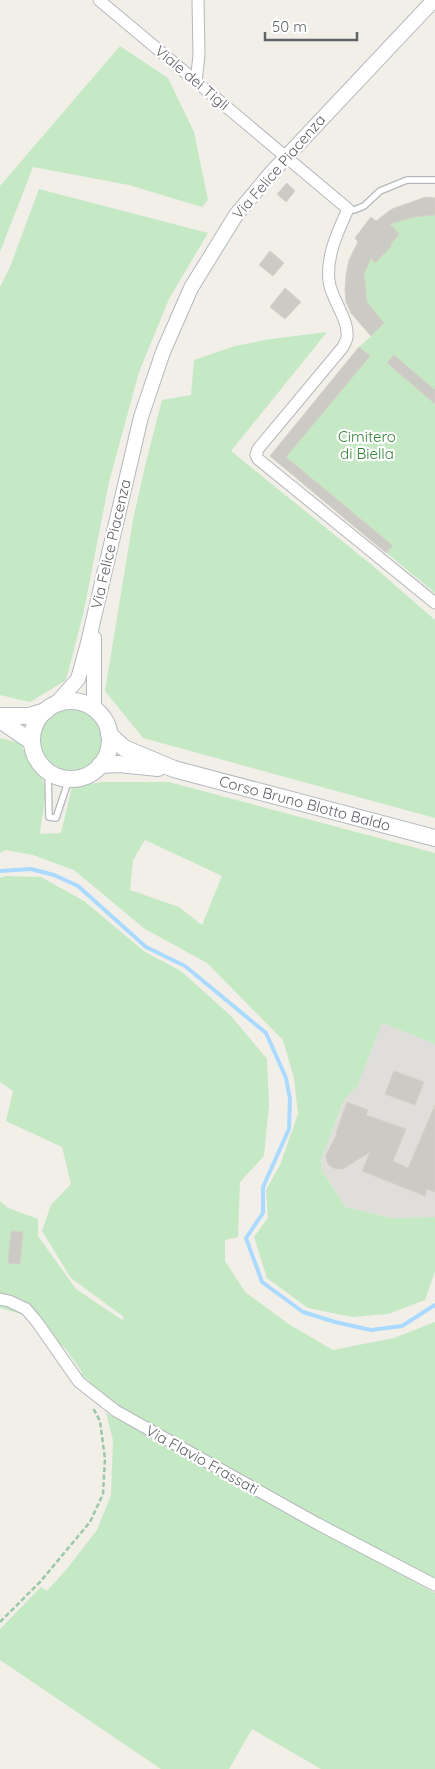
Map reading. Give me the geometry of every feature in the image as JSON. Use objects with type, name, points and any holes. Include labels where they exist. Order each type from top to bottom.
[{"type":"main road","points":[[0,718],[29,716],[65,702],[85,704],[94,709],[101,716],[109,734],[108,751],[100,765],[86,775],[69,779],[58,776],[48,771],[34,753],[32,742],[36,725],[50,708]]},
{"type":"main road","points":[[0,718],[32,742]]},
{"type":"main road","name":"Corso Bruno Blotto Baldo","points":[[109,734],[124,748],[174,769],[435,838]]},
{"type":"main road","name":"Corso Bruno Blotto Baldo","points":[[100,765],[119,764],[174,769]]},
{"type":"street","name":"Viale dei Tigli","points":[[99,0],[348,209]]},
{"type":"street","points":[[196,82],[199,55],[198,0]]},
{"type":"street","name":"Via Felice Piacenza","points":[[50,708],[78,679],[141,417],[163,352],[191,288],[236,215],[286,156],[434,0]]},
{"type":"street","points":[[348,209],[336,234],[330,257],[329,281],[348,337],[343,347],[258,449],[256,455],[258,459],[435,603]]},
{"type":"street","name":"Via Felice Piacenza","points":[[93,620],[94,709]]},
{"type":"street","name":"Via Flavio Frassati","points":[[0,1299],[26,1309],[79,1382],[116,1411],[318,1524],[435,1585]]},
{"type":"lane","points":[[348,209],[354,210],[364,206],[380,192],[407,180],[435,180]]},
{"type":"lane","points":[[48,771],[49,817],[56,818],[69,779]]},
{"type":"path","points":[[0,1622],[40,1582],[90,1522],[103,1494],[105,1459],[100,1421],[92,1405]]},
{"type":"shaded area","points":[[382,1023],[435,1044],[435,1217],[392,1218],[345,1207],[322,1170],[321,1159],[344,1100],[358,1085]]},
{"type":"green space","points":[[120,46],[168,78],[194,132],[208,200],[202,207],[129,185],[33,167],[0,252],[0,186]]},
{"type":"green space","points":[[39,189],[208,233],[169,299],[139,372],[109,482],[83,615],[66,680],[30,702],[0,695],[0,287],[10,267]]},
{"type":"green space","name":"Cimitero di Biella","points":[[426,197],[435,198],[435,593],[270,456],[359,347],[371,336],[351,313],[345,290],[349,260],[359,242],[355,238],[371,217],[376,221],[392,209]]},
{"type":"green space","points":[[327,332],[231,451],[373,566],[435,620],[435,818],[143,738],[105,691],[133,520],[162,400],[191,395],[194,360],[235,346],[271,339]]},
{"type":"green space","points":[[65,709],[77,709],[93,718],[100,728],[102,740],[100,752],[93,762],[77,771],[65,771],[54,766],[45,757],[40,746],[40,734],[45,723],[54,714]]},
{"type":"green space","points":[[0,738],[20,743],[44,783],[45,797],[40,834],[61,833],[72,787],[102,782],[169,782],[435,853],[435,1044],[382,1023],[358,1085],[344,1100],[321,1159],[322,1170],[345,1207],[392,1218],[435,1217],[435,1271],[425,1300],[388,1314],[352,1317],[308,1308],[267,1278],[254,1237],[268,1218],[266,1190],[280,1165],[298,1114],[294,1078],[283,1040],[207,963],[145,929],[74,870],[33,855],[6,850],[0,853]],"holes":[[[145,840],[222,876],[202,925],[179,907],[130,890],[133,860]]]},
{"type":"green space","points":[[6,876],[41,877],[84,901],[145,952],[181,971],[231,1016],[267,1059],[269,1105],[264,1156],[240,1182],[238,1237],[225,1240],[225,1261],[245,1292],[290,1325],[333,1350],[394,1338],[435,1322],[435,1590],[108,1409],[88,1380],[81,1375],[82,1372],[65,1348],[28,1316],[0,1308],[0,1201],[8,1208],[38,1219],[38,1236],[76,1289],[122,1320],[124,1317],[71,1278],[42,1231],[51,1205],[71,1184],[62,1147],[6,1121],[13,1091],[0,1082],[0,878]]},
{"type":"green space","points":[[106,1413],[435,1593],[435,1769],[321,1769],[252,1729],[229,1769],[161,1769],[0,1660],[0,1629],[41,1587],[47,1591],[97,1530],[111,1495],[113,1440]]},
{"type":"building","points":[[287,183],[295,191],[286,202],[277,194]]},
{"type":"building","points":[[426,197],[435,198],[435,215],[414,217],[390,224],[399,234],[390,245],[392,246],[375,263],[371,258],[364,274],[367,302],[384,323],[371,336],[351,313],[346,302],[346,276],[349,260],[358,242],[355,238],[371,217],[376,221],[392,209]]},
{"type":"building","points":[[270,251],[284,263],[273,276],[259,265]]},
{"type":"building","points":[[285,288],[301,302],[285,319],[270,307]]},
{"type":"building","points":[[359,347],[370,356],[286,457],[393,546],[386,553],[270,456]]},
{"type":"building","points":[[394,355],[435,390],[435,404],[387,363]]},
{"type":"building","points":[[394,1071],[424,1082],[415,1105],[385,1094]]},
{"type":"building","points":[[347,1102],[368,1110],[366,1115],[406,1129],[393,1161],[408,1168],[435,1105],[435,1192],[427,1189],[425,1196],[362,1171],[370,1152],[343,1169],[336,1169],[330,1166],[326,1155],[337,1134]]},
{"type":"building","points":[[11,1231],[23,1232],[20,1264],[8,1263]]},
{"type":"waterway","points":[[0,871],[31,869],[54,875],[78,886],[146,947],[185,966],[266,1033],[286,1078],[290,1099],[289,1129],[263,1187],[263,1213],[246,1238],[262,1282],[303,1312],[371,1330],[402,1326],[435,1305]]}]
